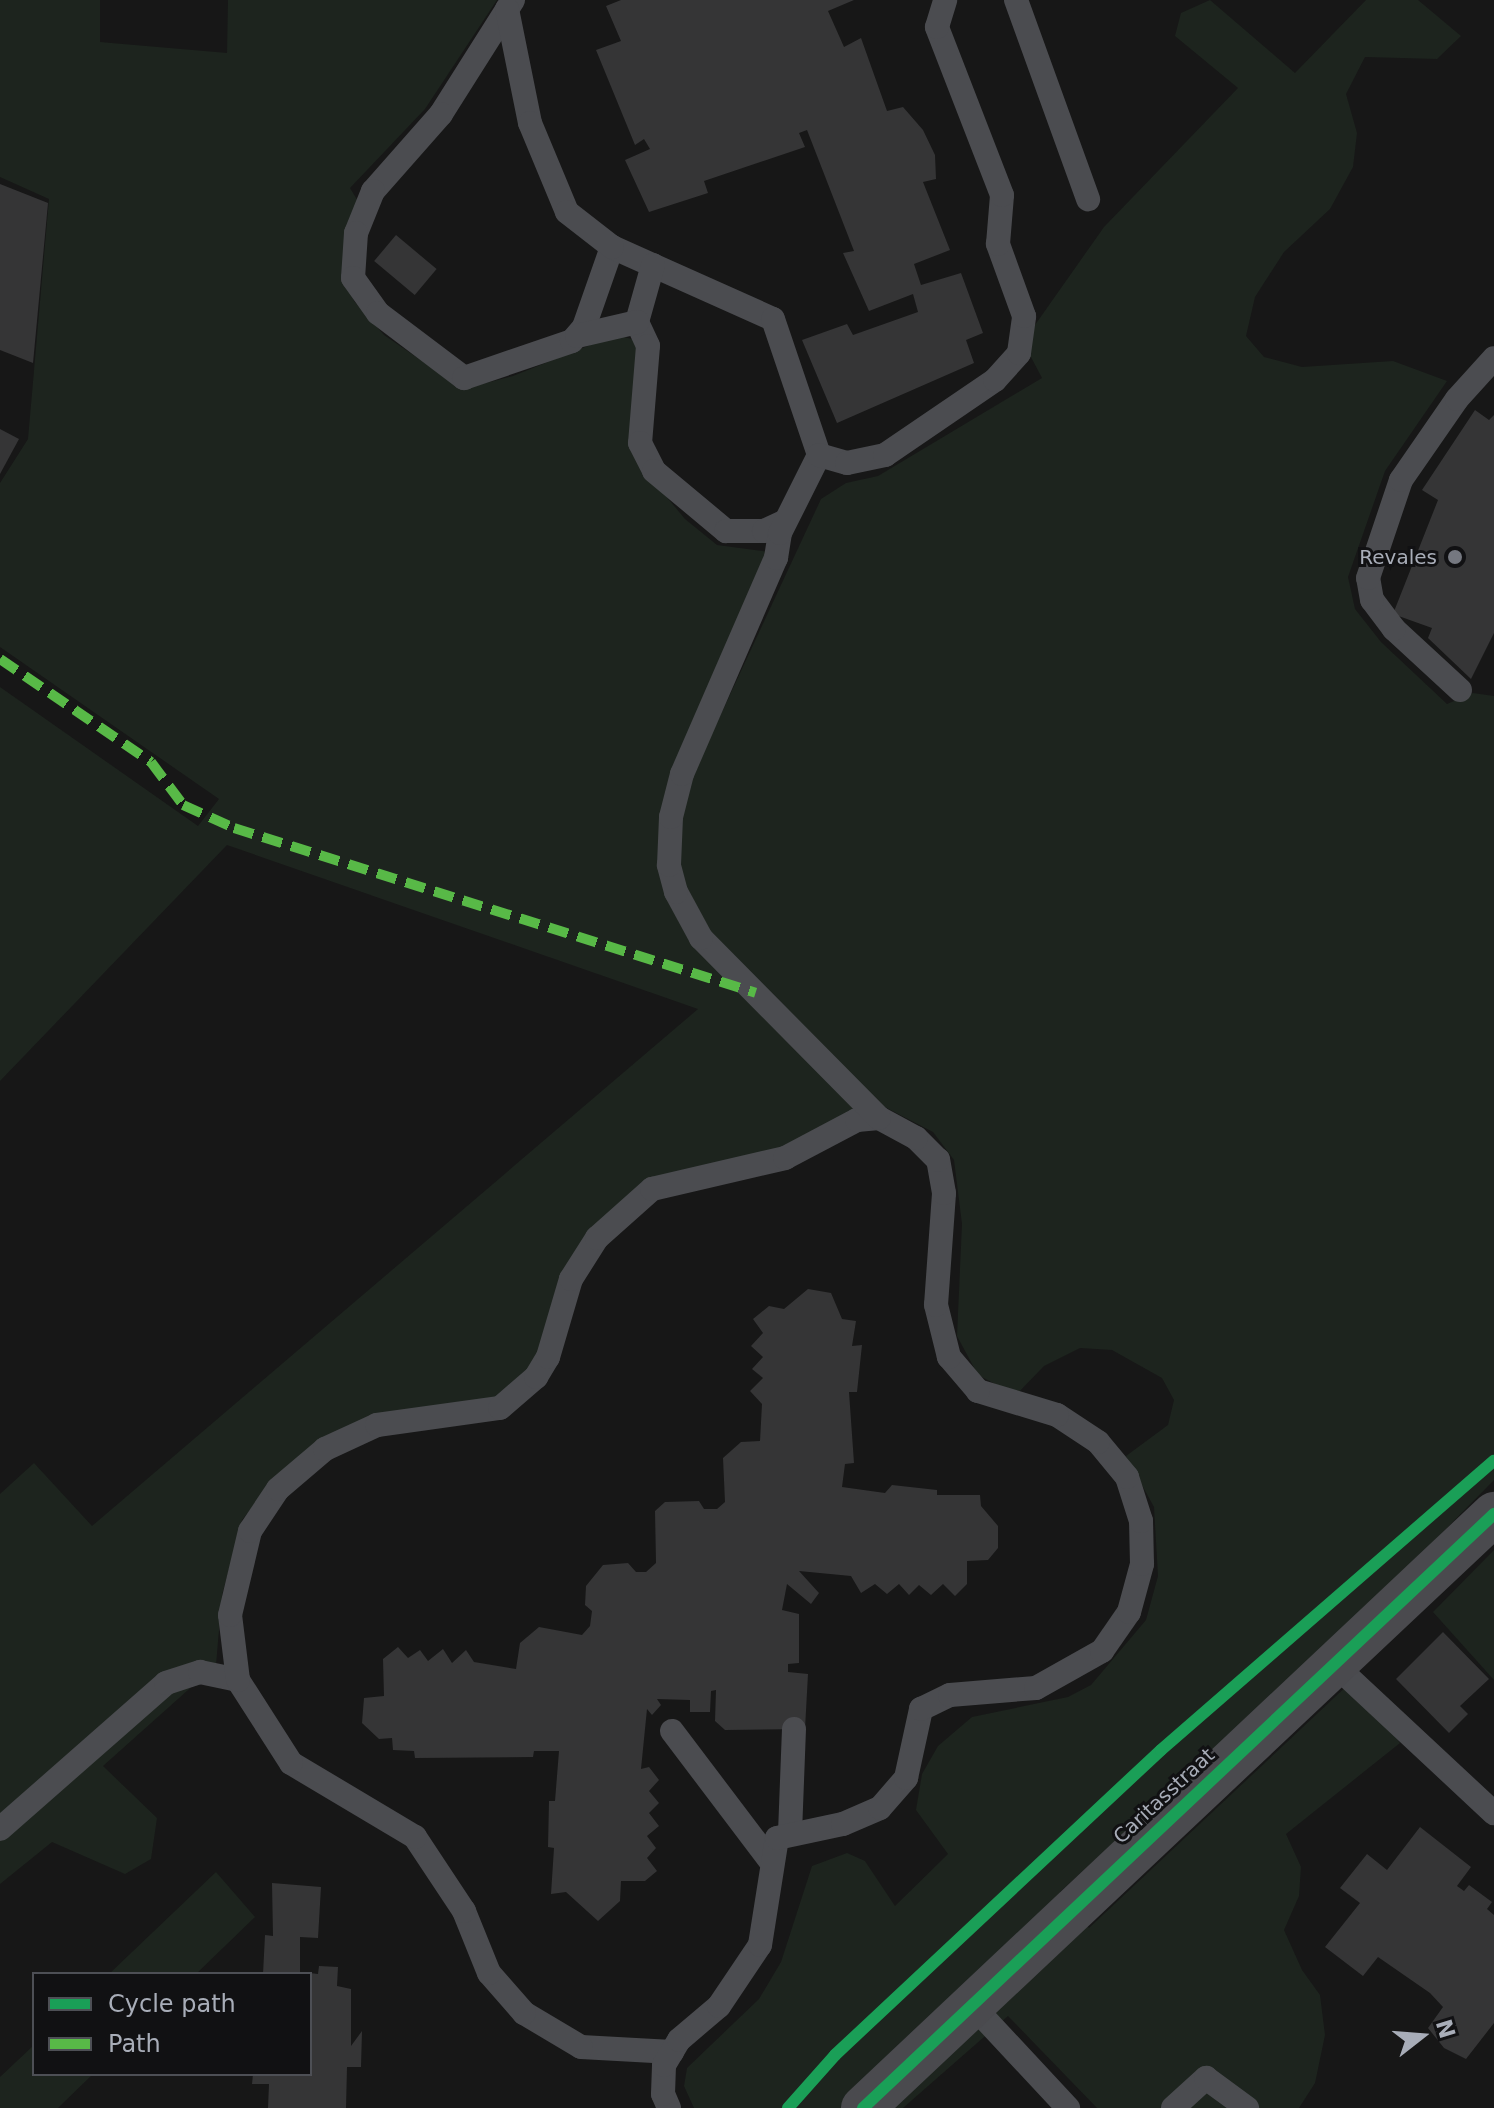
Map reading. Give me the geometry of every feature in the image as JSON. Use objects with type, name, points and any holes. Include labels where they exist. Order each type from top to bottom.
[{"type":"street","name":"Caritasstraat","points":[[877,2103],[972,2005],[1494,1514]]},
{"type":"lane","points":[[819,455],[847,463],[885,455],[995,380],[1019,353],[1024,316],[998,244],[1002,195],[937,27],[945,0]]},
{"type":"lane","points":[[1016,0],[1088,199]]},
{"type":"lane","points":[[510,5],[530,123],[567,212],[612,247],[773,319],[819,455],[785,521],[776,558],[682,774],[671,817],[669,865],[676,892],[701,938],[879,1118],[916,1138],[938,1160],[944,1193],[936,1305],[949,1357],[978,1391],[1057,1415],[1098,1442],[1127,1477],[1141,1521],[1142,1564],[1129,1612],[1102,1651],[1036,1688],[950,1695],[921,1709],[906,1778],[880,1808],[843,1824],[777,1838],[760,1945],[719,2006],[672,2052],[664,2065],[663,2094],[669,2108]]},
{"type":"lane","points":[[510,5],[441,114],[373,191],[356,233],[353,278],[378,313],[464,378],[577,336],[637,322]]},
{"type":"lane","points":[[577,336],[612,247]]},
{"type":"lane","points":[[653,265],[637,322],[648,346],[640,443],[654,471],[726,531],[764,531],[785,521]]},
{"type":"lane","points":[[1460,690],[1394,629],[1372,600],[1368,578],[1401,480],[1457,399],[1494,358]]},
{"type":"lane","points":[[672,2052],[581,2047],[524,2013],[489,1973],[464,1911],[415,1837],[291,1763],[238,1680],[230,1615],[250,1531],[278,1489],[325,1449],[377,1425],[500,1408],[536,1377],[548,1357],[571,1279],[597,1238],[652,1189],[785,1158],[857,1120],[879,1118]]},
{"type":"lane","points":[[1334,1664],[1494,1813]]},
{"type":"lane","points":[[0,1829],[166,1683],[200,1672],[238,1680]]},
{"type":"lane","points":[[790,1833],[794,1729]]},
{"type":"lane","points":[[672,1731],[771,1862]]},
{"type":"lane","points":[[972,2005],[1068,2108]]},
{"type":"lane","points":[[1173,2108],[1206,2078],[1247,2108]]},
{"type":"shaded area","points":[[0,0],[100,0],[100,42],[227,53],[228,0],[497,0],[425,109],[350,188],[361,206],[344,232],[344,270],[354,301],[384,335],[463,389],[513,376],[615,335],[632,339],[641,347],[650,477],[685,519],[717,545],[769,552],[672,772],[668,899],[856,1107],[794,1144],[620,1203],[541,1359],[490,1403],[442,1409],[269,1486],[242,1520],[222,1595],[216,1665],[103,1766],[157,1818],[151,1859],[125,1874],[52,1842],[0,1884],[0,1494],[34,1463],[92,1526],[698,1009],[227,845],[0,1081],[0,687],[198,826],[219,799],[0,647],[0,483],[28,439],[49,199],[0,177]]},
{"type":"shaded area","points":[[1210,0],[1295,73],[1366,0],[1418,0],[1461,36],[1437,59],[1365,57],[1346,94],[1357,133],[1353,167],[1330,209],[1284,252],[1255,297],[1246,336],[1264,357],[1302,367],[1393,361],[1447,381],[1385,471],[1348,577],[1355,609],[1381,642],[1447,704],[1473,693],[1494,696],[1494,1480],[1384,1592],[1060,1892],[1089,1928],[1352,1681],[1400,1743],[1286,1834],[1301,1867],[1299,1896],[1284,1930],[1302,1970],[1320,1995],[1325,2035],[1315,2083],[1299,2108],[1097,2108],[1008,2016],[903,2108],[694,2108],[684,2086],[687,2068],[759,1999],[781,1962],[812,1866],[847,1853],[865,1861],[895,1906],[948,1854],[916,1810],[922,1774],[938,1746],[972,1717],[1068,1697],[1091,1685],[1146,1620],[1158,1576],[1154,1507],[1126,1456],[1168,1425],[1174,1400],[1162,1378],[1112,1350],[1080,1348],[1044,1366],[1016,1395],[978,1375],[957,1336],[962,1224],[954,1160],[933,1132],[877,1103],[703,928],[680,876],[679,830],[688,785],[821,499],[846,483],[878,476],[1042,378],[1023,342],[1104,227],[1238,88],[1175,36],[1181,13]]},
{"type":"shaded area","points":[[1494,1550],[1494,1680],[1433,1612]]},
{"type":"shaded area","points":[[216,1872],[255,1917],[198,1972],[111,1972]]},
{"type":"shaded area","points":[[32,2047],[32,2076],[91,2076],[58,2108],[0,2108],[0,2077]]},
{"type":"building","points":[[621,0],[854,0],[828,11],[844,47],[861,38],[887,111],[903,107],[923,130],[935,155],[936,179],[923,182],[950,250],[914,264],[921,285],[961,273],[983,333],[966,340],[974,363],[837,423],[802,340],[847,324],[853,335],[918,312],[913,294],[869,311],[843,253],[854,251],[807,130],[799,133],[805,147],[704,181],[708,193],[649,212],[625,160],[650,149],[644,139],[635,145],[596,50],[621,41],[606,6]]},
{"type":"building","points":[[0,184],[48,203],[33,363],[0,350]]},
{"type":"building","points":[[396,235],[437,269],[415,295],[374,261]]},
{"type":"building","name":"Revales","points":[[1475,410],[1489,420],[1494,415],[1494,633],[1471,679],[1428,638],[1432,628],[1393,614],[1438,500],[1422,490]]},
{"type":"building","points":[[0,429],[19,439],[0,474]]},
{"type":"building","points":[[808,1289],[831,1293],[842,1319],[856,1321],[852,1346],[862,1345],[857,1392],[849,1392],[854,1463],[845,1464],[842,1487],[885,1493],[892,1485],[937,1490],[937,1495],[980,1495],[981,1506],[998,1526],[998,1548],[988,1560],[967,1561],[967,1584],[955,1596],[943,1584],[931,1595],[919,1585],[909,1595],[899,1584],[887,1594],[875,1584],[861,1593],[851,1576],[799,1571],[819,1593],[811,1604],[787,1584],[782,1610],[799,1614],[799,1663],[788,1664],[788,1672],[808,1674],[805,1729],[725,1730],[715,1721],[716,1690],[711,1691],[710,1712],[690,1712],[690,1700],[657,1699],[661,1705],[652,1715],[647,1709],[641,1769],[649,1767],[659,1780],[649,1791],[659,1803],[649,1813],[659,1826],[647,1836],[656,1848],[647,1858],[657,1871],[645,1881],[621,1881],[620,1901],[598,1921],[566,1892],[551,1894],[554,1848],[548,1847],[549,1801],[555,1801],[559,1751],[534,1751],[533,1757],[415,1758],[414,1751],[393,1750],[392,1738],[379,1739],[362,1723],[364,1698],[384,1696],[383,1659],[398,1647],[408,1658],[420,1650],[428,1661],[443,1649],[452,1663],[466,1650],[474,1662],[516,1669],[520,1643],[539,1627],[582,1635],[590,1626],[592,1611],[585,1605],[586,1586],[603,1565],[628,1563],[636,1572],[646,1572],[656,1563],[655,1511],[665,1502],[699,1501],[704,1509],[717,1509],[725,1502],[723,1458],[741,1442],[760,1441],[762,1404],[750,1391],[763,1378],[752,1369],[763,1357],[751,1346],[763,1333],[753,1319],[769,1306],[784,1309]]},
{"type":"building","points":[[1443,1632],[1489,1679],[1460,1706],[1468,1714],[1449,1733],[1396,1679]]},
{"type":"building","points":[[1420,1827],[1471,1867],[1457,1886],[1464,1891],[1469,1885],[1492,1902],[1487,1909],[1494,1915],[1494,2023],[1466,2059],[1444,2048],[1428,2028],[1443,2007],[1430,1993],[1378,1957],[1363,1976],[1325,1947],[1360,1903],[1340,1888],[1367,1854],[1387,1870]]},
{"type":"building","points":[[272,1883],[321,1887],[318,1938],[300,1937],[300,1972],[263,1972],[265,1935],[273,1936]]},
{"type":"building","points":[[319,1966],[338,1967],[337,1986],[351,1989],[351,2046],[362,2031],[361,2067],[347,2067],[346,2108],[268,2108],[269,2084],[252,2084],[253,2076],[312,2076],[312,1973],[318,1974]]},
{"type":"marked path","points":[[0,659],[151,762],[183,805],[234,828],[756,993]]},
{"type":"cycle path","points":[[788,2108],[835,2055],[1161,1750],[1494,1461]]},
{"type":"cycle path","points":[[863,2108],[1494,1514]]},
{"type":"place","name":"Revales","points":[[1455,557]]}]
